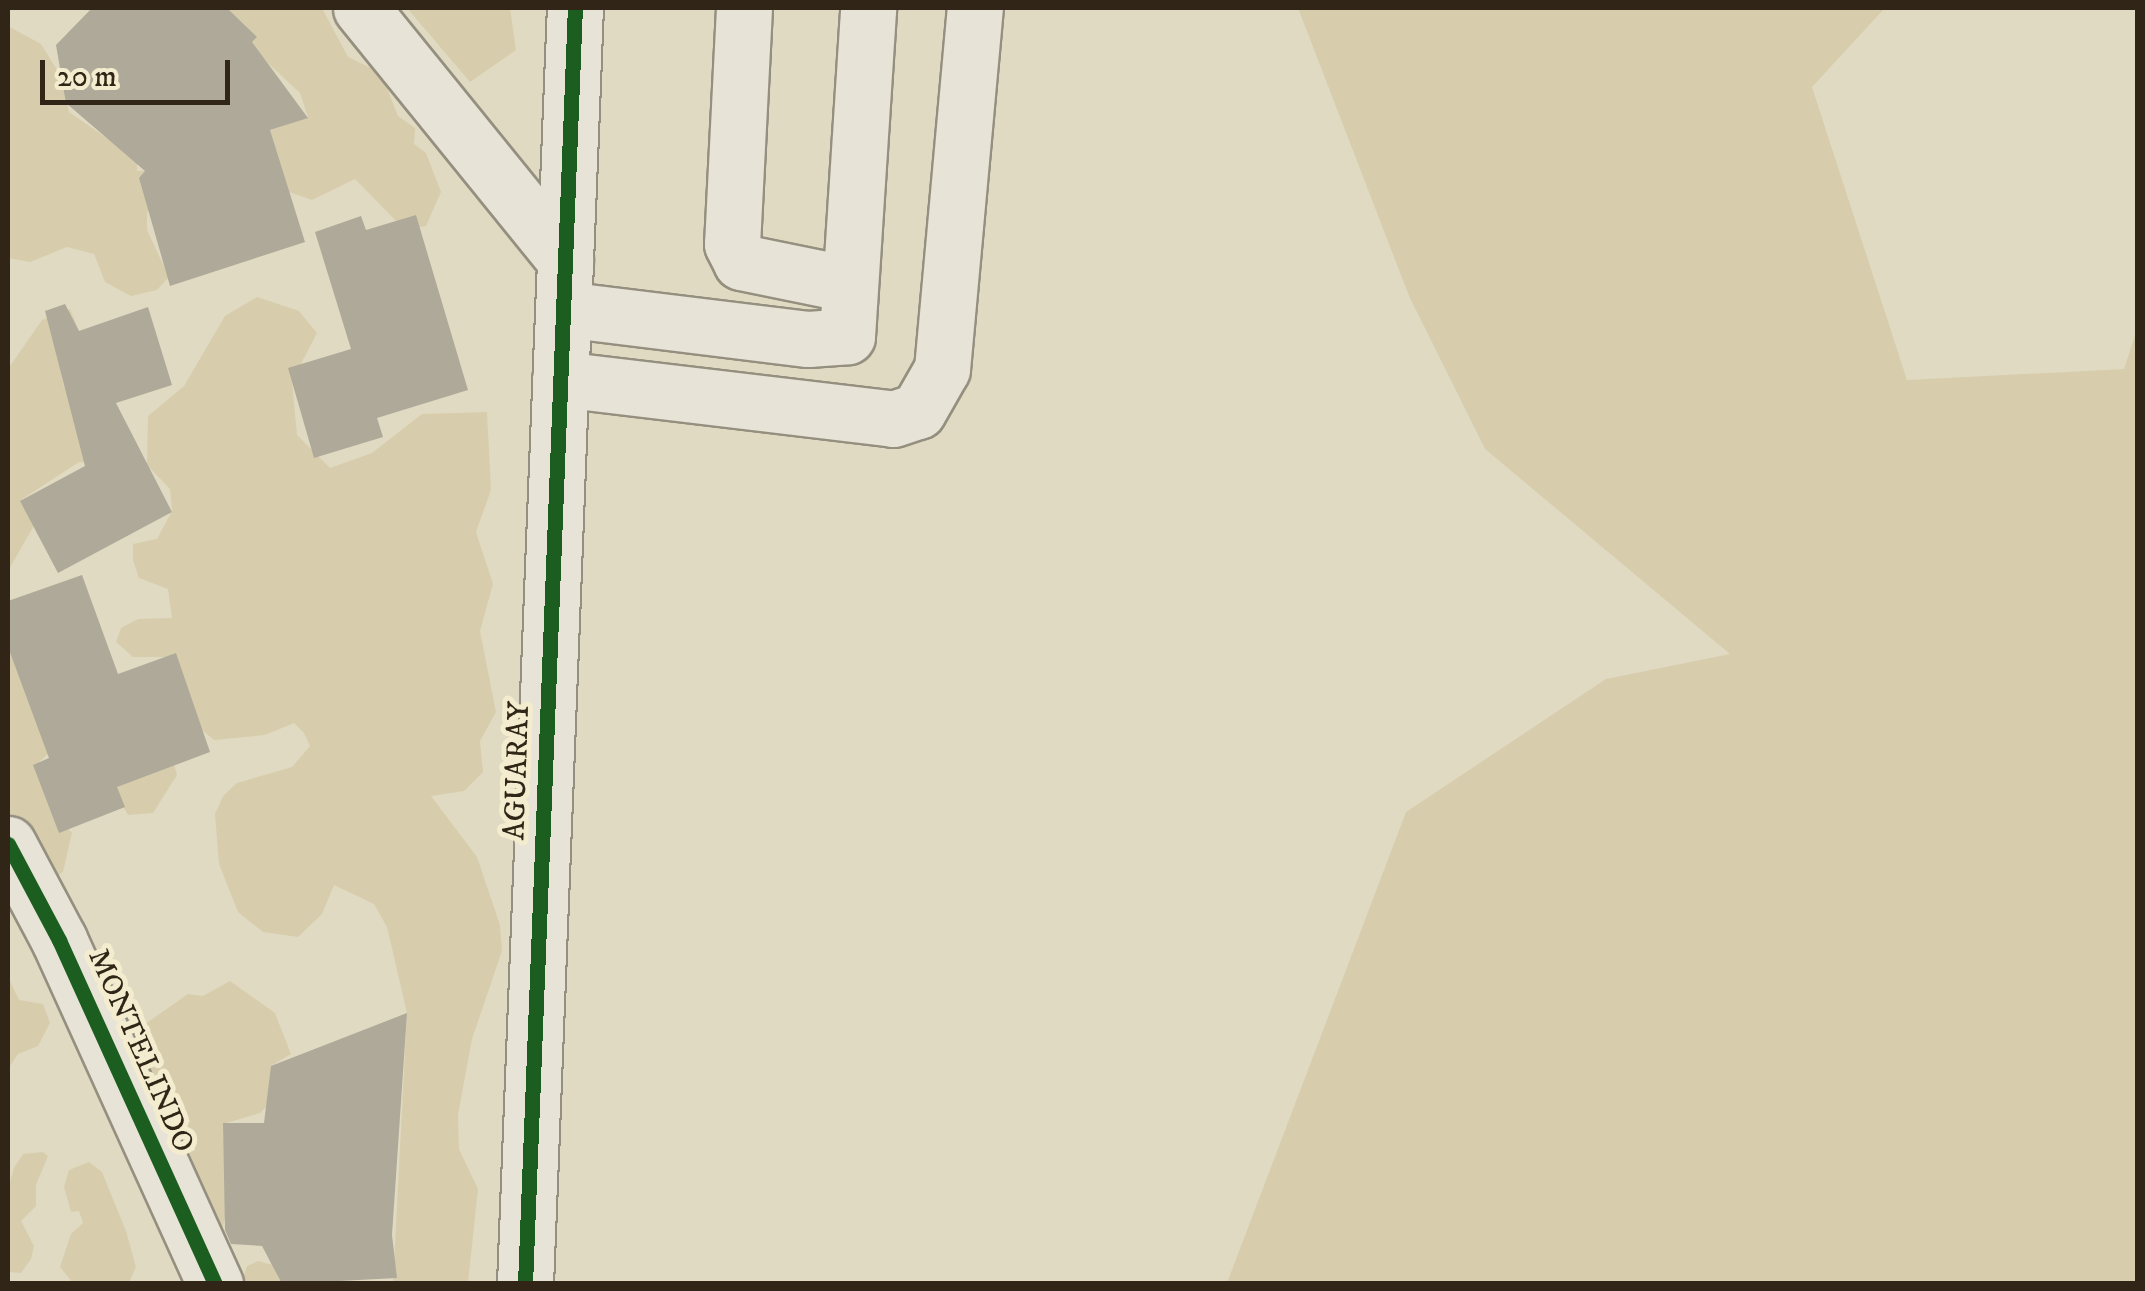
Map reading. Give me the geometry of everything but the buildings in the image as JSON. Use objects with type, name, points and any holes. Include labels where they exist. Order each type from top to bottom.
[{"type":"street","points":[[361,8],[564,285],[827,337],[846,336],[868,8]]},
{"type":"street","name":"AGUARAY","points":[[525,1284],[575,8]]},
{"type":"street","points":[[744,8],[732,244],[741,262],[848,284]]},
{"type":"street","points":[[560,379],[893,419],[918,411],[942,369],[975,8]]},
{"type":"street","name":"MONTELINDO","points":[[8,844],[60,940],[216,1284]]},
{"type":"shaded area","points":[[227,8],[322,8],[348,57],[381,73],[398,116],[415,128],[414,144],[426,153],[441,192],[426,226],[404,229],[355,179],[312,200],[289,192],[147,212],[147,230],[169,277],[157,290],[131,296],[105,282],[94,254],[67,247],[30,262],[8,258],[8,26],[41,44],[62,78],[69,112],[137,159],[137,171],[157,170],[308,117],[300,93],[255,51],[248,28]]},
{"type":"shaded area","points":[[407,8],[510,8],[516,50],[470,82]]},
{"type":"shaded area","points":[[1298,8],[1885,8],[1812,87],[1907,380],[2124,369],[2137,329],[2137,1283],[1227,1283],[1406,812],[1606,679],[1730,654],[1485,449],[1409,296]]},
{"type":"shaded area","points":[[257,297],[299,311],[317,333],[292,381],[297,435],[330,468],[372,453],[422,414],[487,412],[491,490],[476,532],[493,584],[480,631],[496,712],[480,741],[483,772],[464,791],[431,796],[477,857],[500,925],[502,951],[472,1039],[458,1115],[459,1149],[478,1189],[468,1283],[393,1283],[407,1013],[387,927],[374,904],[334,885],[322,914],[298,937],[263,932],[238,912],[219,864],[215,814],[223,796],[237,783],[292,767],[310,746],[304,733],[294,723],[265,735],[214,740],[202,730],[165,657],[133,657],[116,642],[121,628],[138,619],[172,618],[168,589],[139,578],[133,560],[133,544],[157,539],[172,511],[170,489],[147,465],[148,416],[184,386],[225,316]]},
{"type":"shaded area","points":[[70,309],[81,336],[58,358],[64,387],[84,391],[90,463],[79,462],[21,500],[36,522],[8,571],[8,369],[42,320]]},
{"type":"shaded area","points":[[8,647],[25,670],[53,750],[38,763],[51,812],[72,833],[63,872],[53,878],[8,871]]},
{"type":"shaded area","points":[[113,761],[174,764],[177,775],[153,813],[128,815],[114,791]]},
{"type":"shaded area","points":[[8,977],[19,1000],[43,1004],[50,1023],[38,1046],[18,1054],[8,1069]]},
{"type":"shaded area","points":[[230,981],[275,1013],[291,1054],[271,1066],[273,1100],[260,1113],[223,1124],[228,1206],[220,1238],[128,1036],[188,994],[203,996]]},
{"type":"shaded area","points":[[43,1152],[48,1156],[36,1185],[36,1206],[21,1221],[34,1246],[31,1259],[21,1273],[9,1272],[8,1189],[23,1154]]},
{"type":"shaded area","points":[[89,1162],[102,1172],[126,1231],[136,1267],[129,1283],[73,1283],[60,1267],[71,1234],[83,1223],[79,1211],[71,1212],[64,1187],[69,1170]]},
{"type":"shaded area","points":[[258,1261],[272,1265],[281,1283],[241,1284],[247,1266]]},
{"type":"cycle path","points":[[525,1284],[575,8]]},
{"type":"cycle path","points":[[8,844],[59,940],[215,1284]]}]
